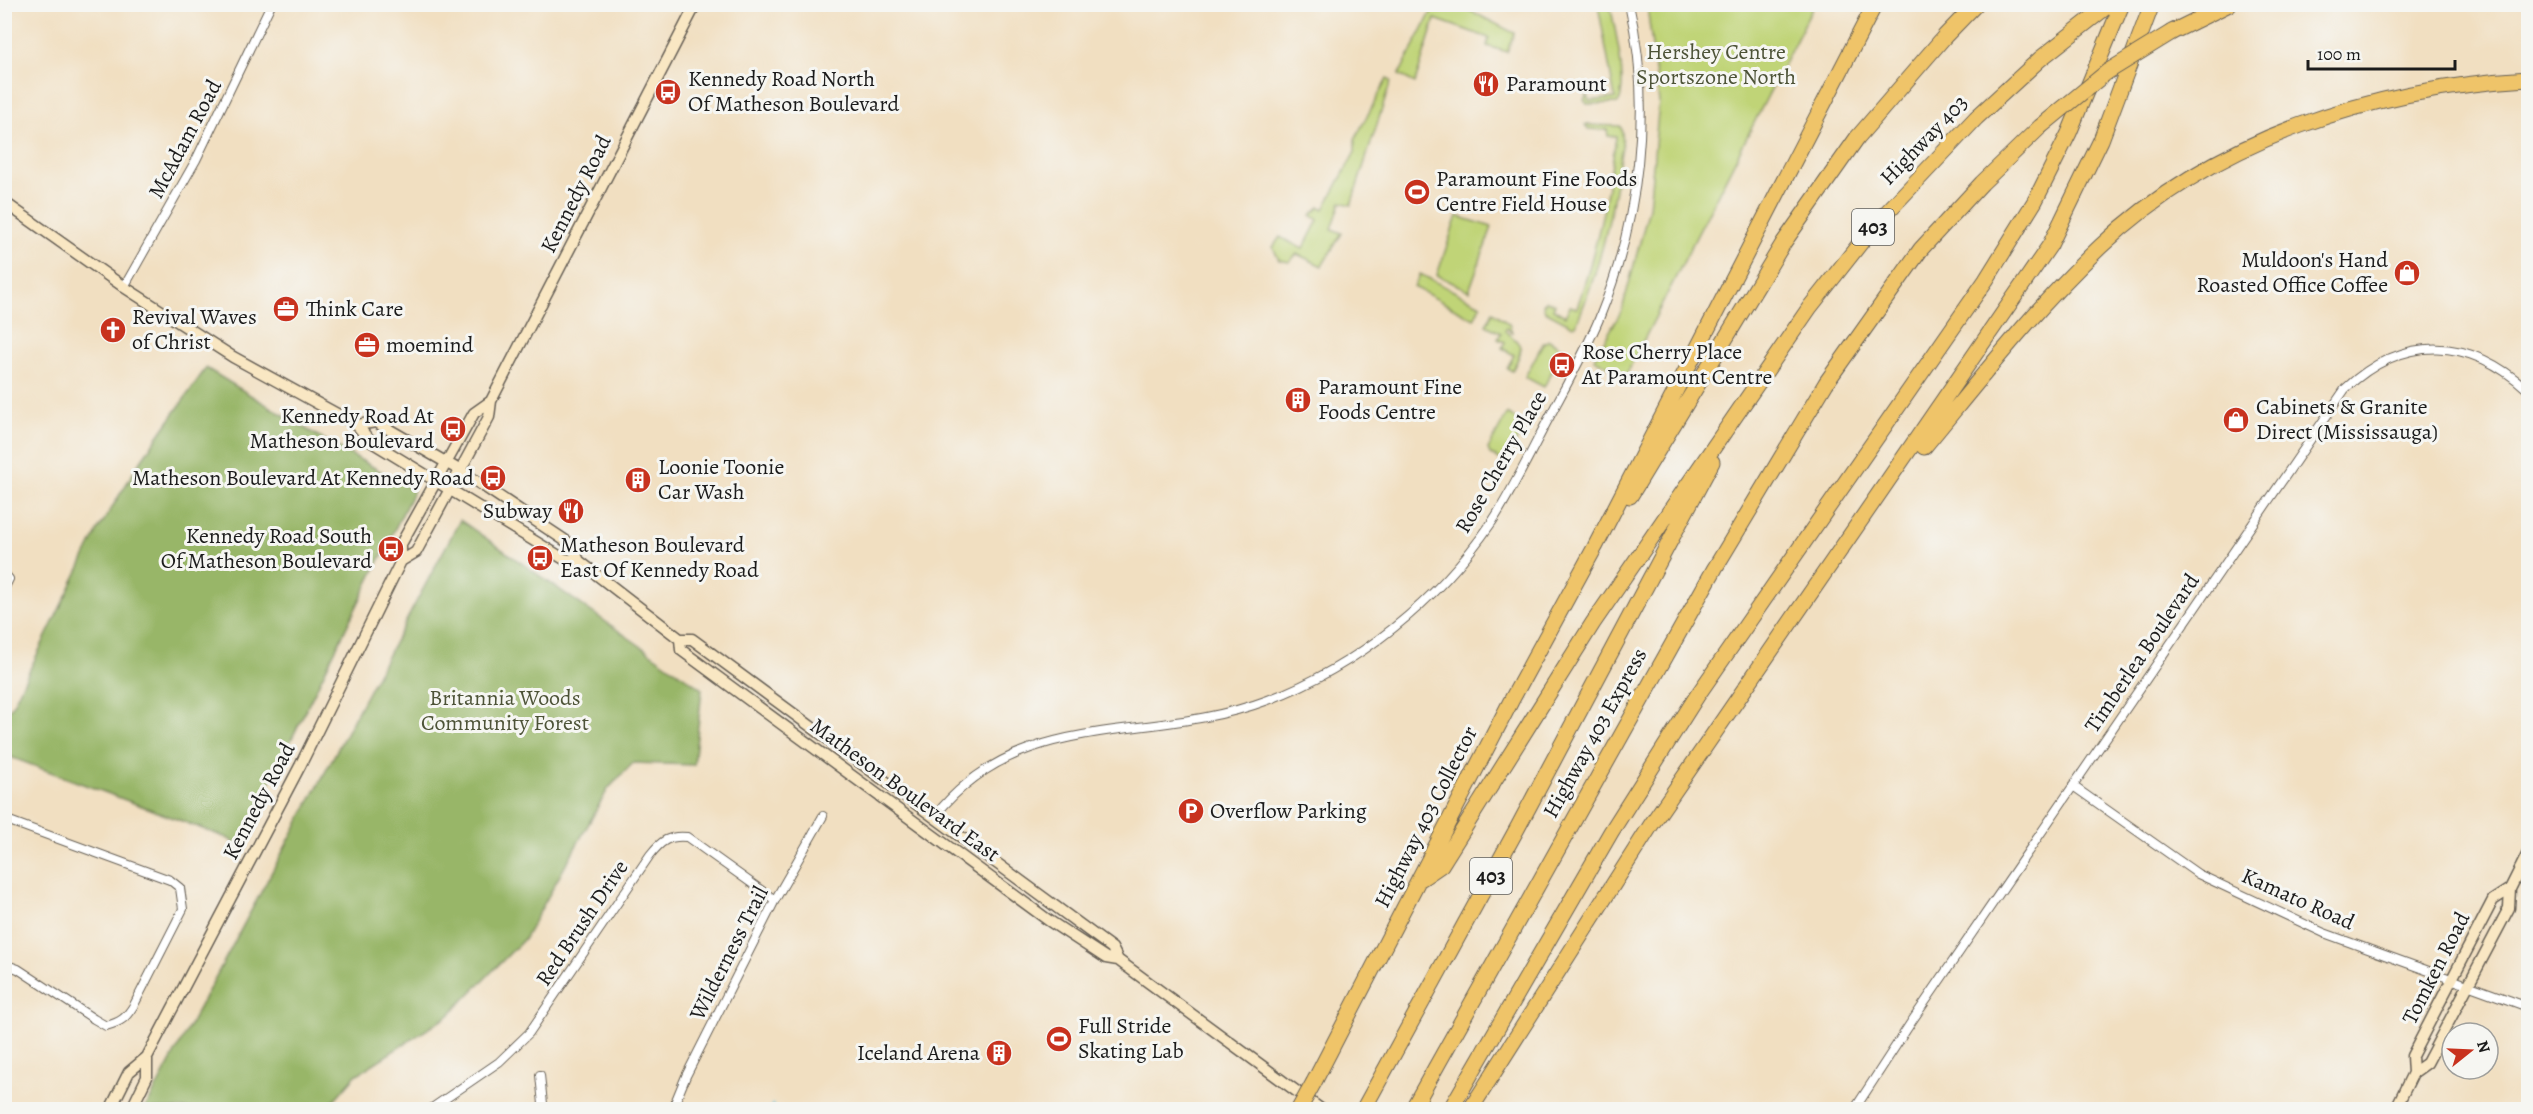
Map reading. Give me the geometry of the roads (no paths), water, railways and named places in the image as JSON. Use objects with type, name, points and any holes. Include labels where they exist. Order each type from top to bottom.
[{"type":"highway","points":[[1854,43],[1870,4]]},
{"type":"highway","points":[[1595,547],[1875,4]]},
{"type":"highway","points":[[1595,547],[1645,473],[1684,402],[1784,242],[1850,147],[1945,36],[1976,4]]},
{"type":"highway","name":"Highway 403","points":[[1734,419],[1810,307],[1873,227],[1976,118],[2040,59],[2110,4]]},
{"type":"highway","points":[[1450,1110],[1611,832],[1697,696],[1986,280],[2035,201],[2069,133],[2122,4]]},
{"type":"highway","points":[[1470,1110],[1650,825],[1769,651],[1864,518],[2050,245],[2101,140],[2152,4]]},
{"type":"highway","name":"Highway 403 Express","points":[[1412,1110],[1715,568],[1826,383],[1921,249],[1982,183],[2040,127],[2108,72],[2172,32],[2229,4]]},
{"type":"highway","points":[[1864,518],[2032,315],[2102,245],[2151,203],[2204,171],[2273,136],[2339,111],[2425,92],[2529,79]]},
{"type":"highway","points":[[1420,880],[1441,865],[1593,623],[1679,495],[1734,419]]},
{"type":"highway","name":"Highway 403 Express","points":[[1363,1110],[1518,827],[1734,419]]},
{"type":"highway","name":"Highway 403 Collector","points":[[1299,1109],[1420,880],[1511,700],[1595,547]]},
{"type":"street","name":"McAdam Road","points":[[124,287],[196,160],[271,4]]},
{"type":"street","name":"Kennedy Road","points":[[401,561],[416,552],[451,490],[489,417],[491,402],[696,4]]},
{"type":"street","name":"Rose Cherry Place","points":[[935,816],[970,779],[991,765],[1032,746],[1062,737],[1185,722],[1268,701],[1299,687],[1348,659],[1388,632],[1417,608],[1472,548],[1510,490],[1590,340],[1612,284],[1623,246],[1632,213],[1641,112],[1636,44],[1629,4]]},
{"type":"street","name":"Matheson Boulevard East","points":[[4,202],[124,287],[233,357],[357,425],[370,441],[564,559],[579,561]]},
{"type":"street","name":"Timberlea Boulevard","points":[[1854,1110],[1908,1026],[2345,389],[2366,369],[2387,358],[2414,350],[2434,348],[2456,351],[2489,361],[2529,390]]},
{"type":"street","name":"Kennedy Road","points":[[110,1110],[129,1072],[147,1057],[300,766],[401,561],[400,544],[474,413],[491,402]]},
{"type":"street","name":"Matheson Boulevard East","points":[[357,425],[376,422],[461,471],[572,545],[579,561],[680,639],[692,639],[935,816],[1112,948],[1118,960]]},
{"type":"street","points":[[4,573],[9,579],[4,589]]},
{"type":"street","name":"Matheson Boulevard East","points":[[680,639],[681,650],[1048,920],[1106,958],[1118,960],[1322,1110]]},
{"type":"street","name":"Kamato Road","points":[[2073,786],[2198,874],[2324,933],[2529,1006]]},
{"type":"street","name":"Wilderness Trail","points":[[672,1110],[686,1076],[775,900],[823,816]]},
{"type":"street","points":[[4,819],[170,880],[180,888],[183,909],[125,1019],[106,1026],[18,969],[4,964]]},
{"type":"street","name":"Red Brush Drive","points":[[429,1110],[499,1062],[529,1033],[659,844],[673,836],[687,837],[775,900]]},
{"type":"street","name":"Tomken Road","points":[[2395,1110],[2414,1073],[2427,1063],[2469,985],[2509,908],[2510,889],[2529,853]]},
{"type":"street","name":"Tomken Road","points":[[2414,1073],[2412,1056],[2493,900],[2510,889]]},
{"type":"street","name":"Kennedy Road","points":[[131,1110],[147,1077],[147,1057]]},
{"type":"street","points":[[540,1075],[543,1104],[540,1110]]},
{"type":"waterway","points":[[773,1105],[773,1110]]},
{"type":"place","name":"Paramount","points":[[1486,84]]},
{"type":"place","name":"Kennedy Road North Of Matheson Boulevard","points":[[668,92]]},
{"type":"place","name":"Paramount Fine Foods Centre Field House","points":[[1417,192]]},
{"type":"place","name":"Muldoon's Hand Roasted Office Coffee","points":[[2407,273]]},
{"type":"place","name":"Think Care","points":[[286,309]]},
{"type":"place","name":"Revival Waves of Christ","points":[[113,330]]},
{"type":"place","name":"moemind","points":[[367,345]]},
{"type":"place","name":"Rose Cherry Place At Paramount Centre","points":[[1562,365]]},
{"type":"place","name":"Paramount Fine Foods Centre","points":[[1298,400]]},
{"type":"place","name":"Cabinets & Granite Direct (Mississauga)","points":[[2236,420]]},
{"type":"place","name":"Kennedy Road At Matheson Boulevard","points":[[453,429]]},
{"type":"place","name":"Matheson Boulevard At Kennedy Road","points":[[493,478]]},
{"type":"place","name":"Loonie Toonie Car Wash","points":[[638,480]]},
{"type":"place","name":"Subway","points":[[571,511]]},
{"type":"place","name":"Kennedy Road South Of Matheson Boulevard","points":[[391,549]]},
{"type":"place","name":"Matheson Boulevard East Of Kennedy Road","points":[[540,558]]},
{"type":"place","name":"Overflow Parking","points":[[1191,811]]},
{"type":"place","name":"Full Stride Skating Lab","points":[[1059,1039]]},
{"type":"place","name":"Iceland Arena","points":[[999,1053]]},
{"type":"park label","name":"Hershey Centre Sportszone North","points":[[1716,64]]},
{"type":"park label","name":"Britannia Woods Community Forest","points":[[505,710]]}]
